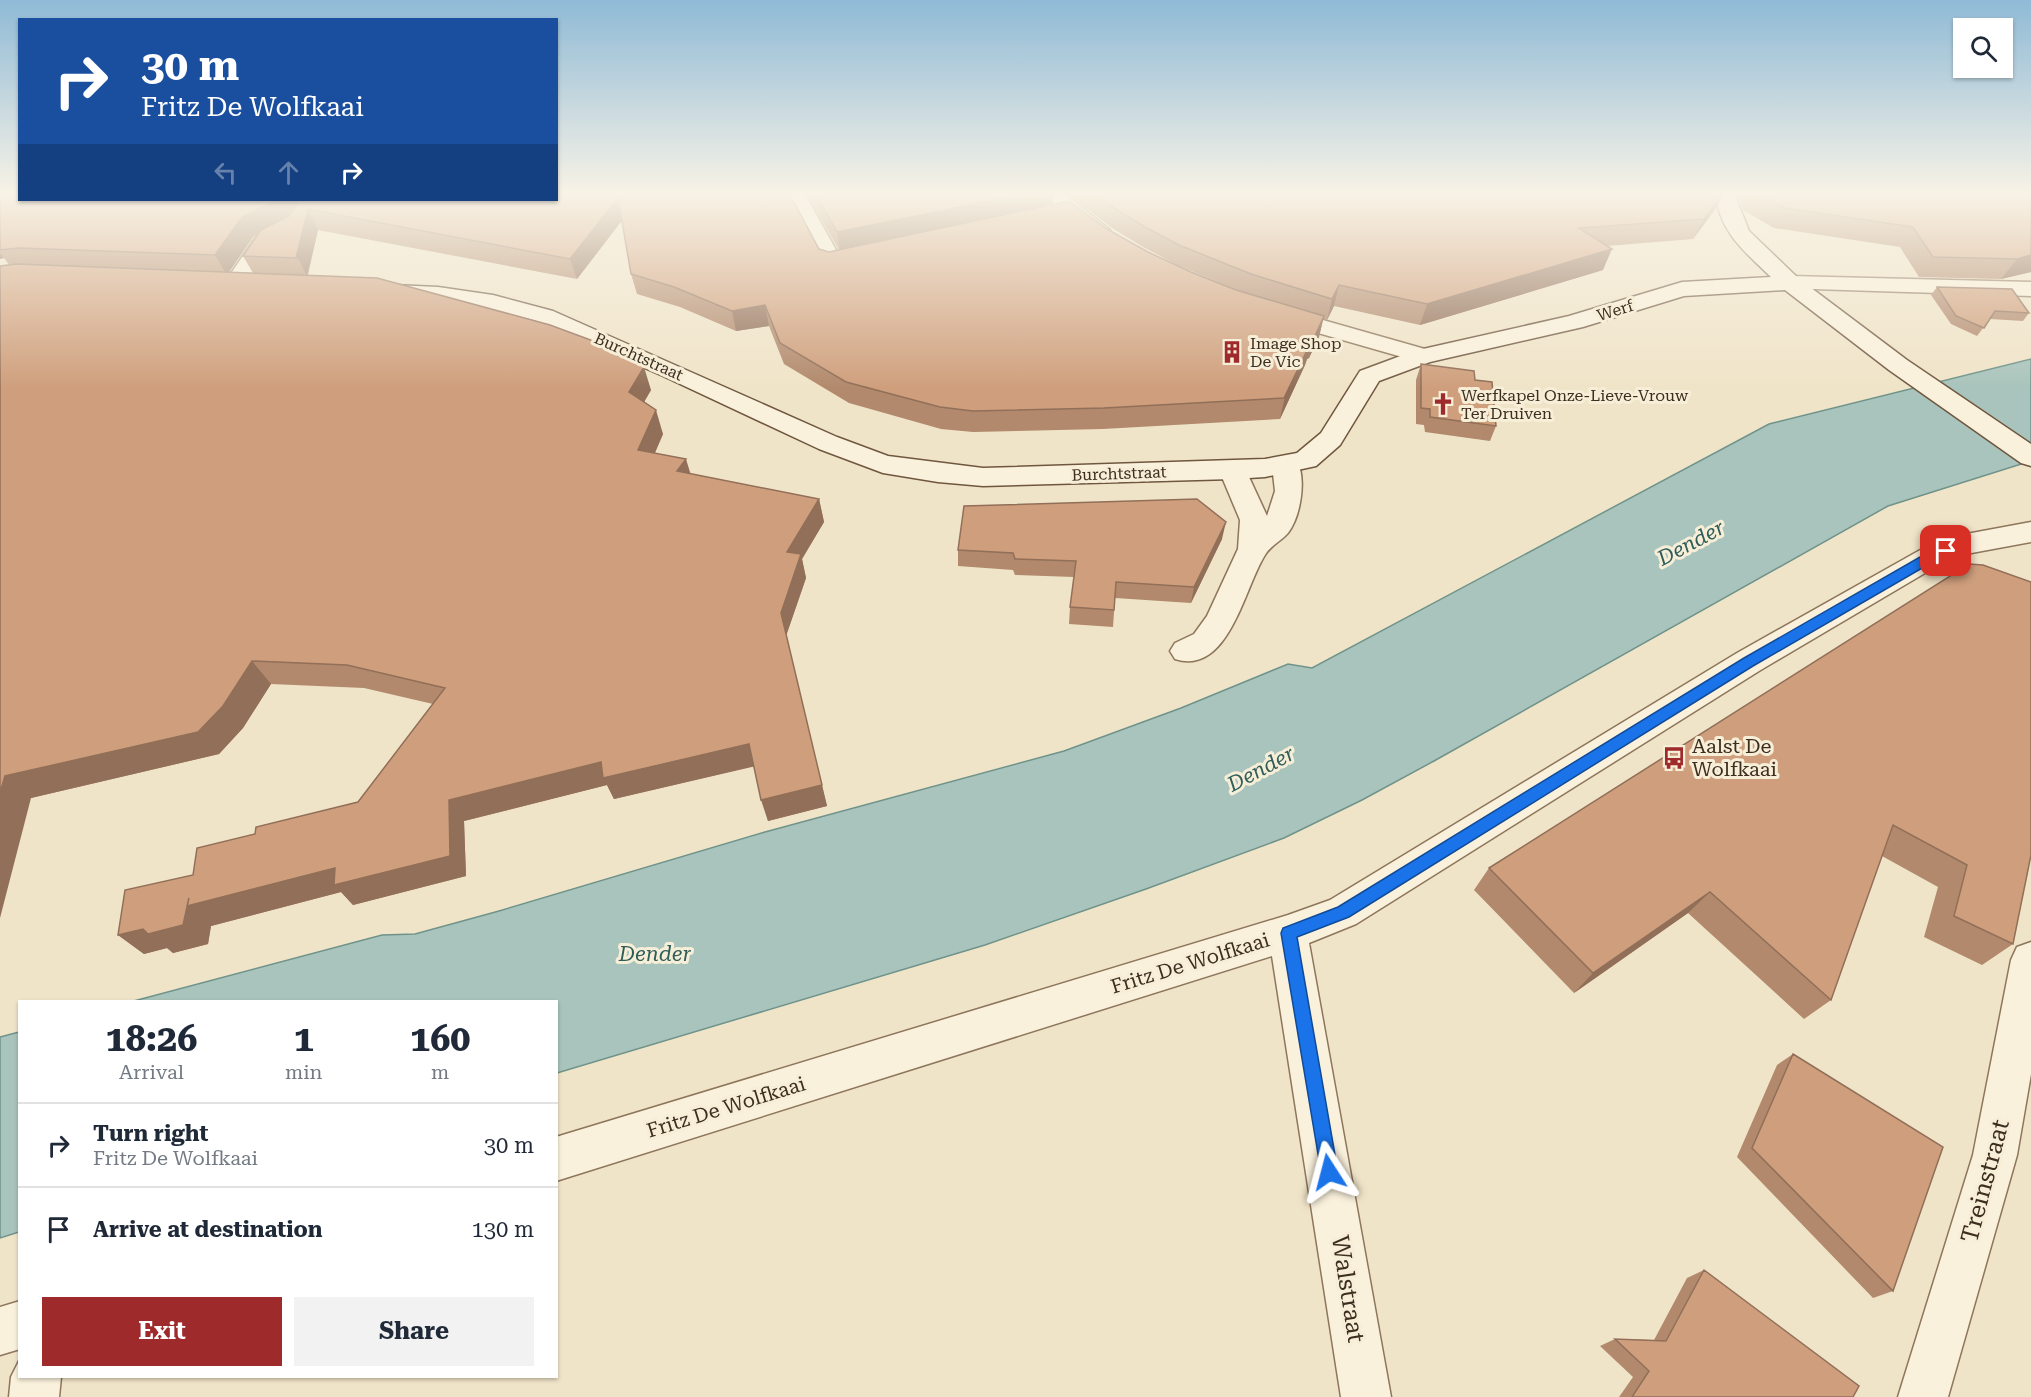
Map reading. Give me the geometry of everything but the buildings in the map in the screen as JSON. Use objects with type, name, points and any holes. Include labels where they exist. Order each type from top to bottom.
[{"type":"street","points":[[249,258],[224,284],[265,286]]},
{"type":"street","points":[[829,258],[832,263],[857,258]]},
{"type":"street","points":[[1764,258],[1790,283],[1898,365],[2031,457]]},
{"type":"street","name":"Werf","points":[[1275,466],[1306,460],[1331,440],[1369,376],[1423,356],[1575,322],[1682,289],[1790,283],[2031,288]]},
{"type":"street","name":"Burchtstraat","points":[[368,291],[449,296],[494,302],[545,316],[672,371],[828,443],[883,464],[938,473],[983,477],[1233,470],[1275,466]]},
{"type":"street","points":[[1255,308],[1423,356]]},
{"type":"street","points":[[1186,651],[1205,642],[1220,621],[1253,549],[1278,525],[1289,491],[1275,466]]},
{"type":"street","points":[[1233,470],[1254,520],[1253,549]]},
{"type":"street","name":"Fritz De Wolfkaai","points":[[558,1159],[1288,933],[1343,912],[1748,662],[1932,556],[1971,543],[2031,532]]},
{"type":"street","name":"Walstraat","points":[[1288,933],[1366,1397]]},
{"type":"street","name":"Treinstraat","points":[[1923,1397],[1995,1155],[2031,960]]},
{"type":"street","points":[[0,1330],[18,1326]]},
{"type":"street","points":[[34,1397],[36,1378]]},
{"type":"water","name":"Dender","points":[[2031,359],[2031,461],[1888,506],[1434,761],[1362,800],[1284,838],[985,945],[558,1073],[558,1000],[138,1000],[382,935],[415,934],[499,911],[765,832],[1064,751],[1181,708],[1288,664],[1312,668],[1769,424]]},
{"type":"water","points":[[18,1032],[18,1232],[0,1238],[0,1037]]},
{"type":"place","name":"Image Shop De Vic","points":[[1232,352]]},
{"type":"place","name":"Werfkapel Onze-Lieve-Vrouw Ter Druiven","points":[[1443,404]]},
{"type":"place","name":"Aalst De Wolfkaai","points":[[1674,758]]},
{"type":"route","points":[[1329,1172],[1288,933],[1343,912],[1748,662],[1932,556],[1946,551]]}]
